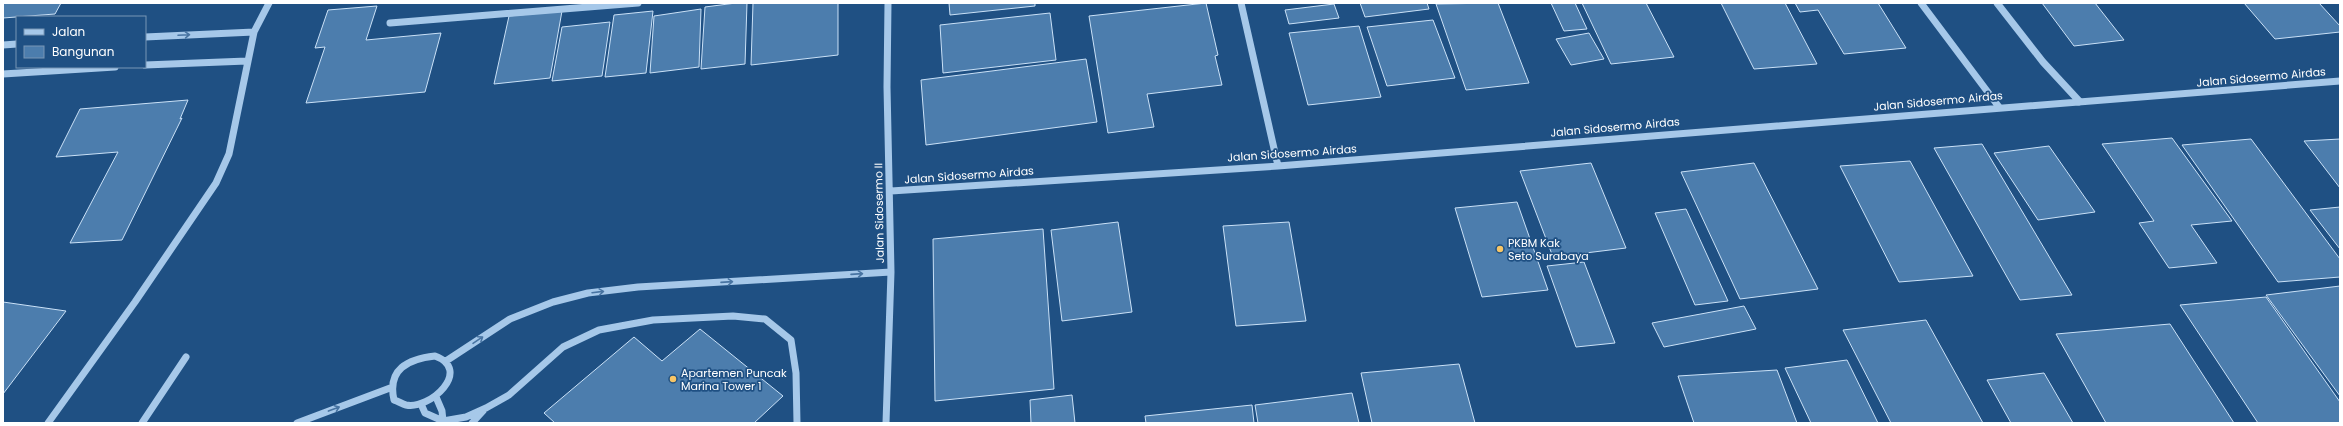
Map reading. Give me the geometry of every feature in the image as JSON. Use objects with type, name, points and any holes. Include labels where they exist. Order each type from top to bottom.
[{"type":"street","points":[[48,423],[135,302],[216,183],[229,154],[254,32],[269,3]]},
{"type":"street","points":[[390,23],[638,3]]},
{"type":"street","name":"Jalan Sidosermo II","points":[[886,423],[891,272],[891,191],[887,87],[888,3]]},
{"type":"street","points":[[1241,3],[1278,166]]},
{"type":"street","points":[[1921,3],[1999,107]]},
{"type":"street","points":[[1998,3],[2043,62],[2080,102]]},
{"type":"street","points":[[146,37],[254,32]]},
{"type":"street","points":[[3,45],[16,44]]},
{"type":"street","points":[[146,65],[247,61]]},
{"type":"street","points":[[3,74],[99,68]]},
{"type":"street","name":"Jalan Sidosermo Airdas","points":[[891,191],[1278,166],[1999,107],[2340,81]]},
{"type":"street","points":[[446,361],[510,319],[553,302],[588,294],[638,287],[891,272]]},
{"type":"street","points":[[421,404],[425,413],[443,421],[466,417],[509,395],[563,348],[599,330],[653,320],[733,316],[766,320],[792,340],[796,373],[798,423]]},
{"type":"street","points":[[435,356],[446,361],[450,372],[447,385],[436,397],[421,404],[406,405],[394,400],[390,388],[394,376],[405,364],[420,357],[435,356]]},
{"type":"street","points":[[142,423],[186,357]]},
{"type":"street","points":[[297,423],[390,388]]},
{"type":"street","points":[[436,397],[442,411],[443,421]]},
{"type":"street","points":[[472,423],[486,408]]},
{"type":"building","points":[[3,3],[61,3],[55,14],[3,18]]},
{"type":"building","points":[[747,3],[745,64],[701,69],[705,7]]},
{"type":"building","points":[[753,3],[838,3],[838,55],[751,65]]},
{"type":"building","points":[[949,3],[1035,3],[1035,6],[950,15]]},
{"type":"building","points":[[1206,3],[1218,55],[1215,56],[1222,85],[1147,94],[1154,127],[1108,133],[1089,16]]},
{"type":"building","points":[[1360,3],[1427,3],[1429,9],[1365,17]]},
{"type":"building","points":[[1498,3],[1529,83],[1466,90],[1436,4]]},
{"type":"building","points":[[1551,3],[1575,3],[1587,29],[1564,31]]},
{"type":"building","points":[[1582,3],[1646,3],[1674,57],[1611,64]]},
{"type":"building","points":[[1721,3],[1785,3],[1817,64],[1754,69]]},
{"type":"building","points":[[1795,3],[1878,3],[1906,48],[1844,54],[1818,10],[1800,12]]},
{"type":"building","points":[[2042,3],[2095,3],[2124,40],[2074,46]]},
{"type":"building","points":[[2244,3],[2319,3],[2340,26],[2340,32],[2275,39]]},
{"type":"building","points":[[1334,4],[1339,18],[1289,24],[1285,10]]},
{"type":"building","points":[[377,6],[366,40],[441,33],[425,92],[306,103],[325,47],[315,48],[328,10]]},
{"type":"building","points":[[701,9],[699,67],[650,73],[654,16]]},
{"type":"building","points":[[562,11],[550,78],[494,84],[509,16]]},
{"type":"building","points":[[653,11],[646,73],[605,77],[614,15]]},
{"type":"building","points":[[1050,13],[1056,60],[943,73],[940,25]]},
{"type":"building","points":[[1433,20],[1455,78],[1387,86],[1367,27]]},
{"type":"building","points":[[610,22],[602,76],[552,81],[562,27]]},
{"type":"building","points":[[1359,26],[1381,97],[1308,105],[1289,33]]},
{"type":"building","points":[[1589,33],[1604,59],[1571,65],[1556,39]]},
{"type":"building","points":[[1086,59],[1097,122],[926,145],[921,80]]},
{"type":"building","points":[[188,100],[180,119],[182,118],[122,240],[70,243],[118,152],[56,157],[80,109]]},
{"type":"building","points":[[2172,138],[2232,221],[2191,225],[2217,263],[2169,268],[2139,223],[2154,221],[2102,144]]},
{"type":"building","points":[[2251,139],[2340,259],[2340,277],[2278,282],[2182,145]]},
{"type":"building","points":[[2340,139],[2340,188],[2304,141]]},
{"type":"building","points":[[1982,144],[2072,295],[2020,300],[1934,148]]},
{"type":"building","points":[[2049,146],[2095,212],[2038,220],[1994,153]]},
{"type":"building","points":[[1910,161],[1973,276],[1899,282],[1840,166]]},
{"type":"building","points":[[1591,163],[1626,248],[1553,257],[1520,171]]},
{"type":"building","points":[[1754,163],[1818,289],[1740,299],[1681,172]]},
{"type":"building","name":"PKBM Kak Seto Surabaya","points":[[1517,202],[1548,290],[1482,297],[1455,208]]},
{"type":"building","points":[[2340,207],[2340,249],[2310,210]]},
{"type":"building","points":[[1686,209],[1728,301],[1695,305],[1655,213]]},
{"type":"building","points":[[1118,222],[1132,312],[1062,321],[1051,230]]},
{"type":"building","points":[[1289,222],[1306,321],[1236,326],[1223,226]]},
{"type":"building","points":[[1043,229],[1054,389],[935,401],[933,239]]},
{"type":"building","points":[[1584,262],[1615,343],[1576,347],[1547,266]]},
{"type":"building","points":[[2340,286],[2340,396],[2266,295]]},
{"type":"building","points":[[2266,297],[2340,402],[2340,423],[2258,423],[2180,305]]},
{"type":"building","points":[[3,302],[66,311],[3,394]]},
{"type":"building","points":[[1744,306],[1756,329],[1664,347],[1652,323]]},
{"type":"building","points":[[1926,320],[1983,423],[1891,423],[1843,330]]},
{"type":"building","points":[[2170,324],[2234,423],[2106,423],[2056,334]]},
{"type":"building","name":"Apartemen Puncak Marina Tower 1","points":[[700,329],[783,396],[754,423],[555,423],[544,413],[634,337],[662,361]]},
{"type":"building","points":[[1847,360],[1878,423],[1811,423],[1785,368]]},
{"type":"building","points":[[1459,364],[1475,423],[1372,423],[1361,373]]},
{"type":"building","points":[[1777,370],[1797,423],[1694,423],[1678,376]]},
{"type":"building","points":[[2044,373],[2073,423],[2011,423],[1987,380]]},
{"type":"building","points":[[1352,393],[1359,423],[1258,423],[1255,405]]},
{"type":"building","points":[[1072,395],[1075,423],[1031,423],[1030,400]]},
{"type":"building","points":[[1252,405],[1254,423],[1146,423],[1145,416]]},
{"type":"place","name":"PKBM Kak Seto Surabaya","points":[[1500,249]]},
{"type":"place","name":"Apartemen Puncak Marina Tower 1","points":[[673,379]]}]
